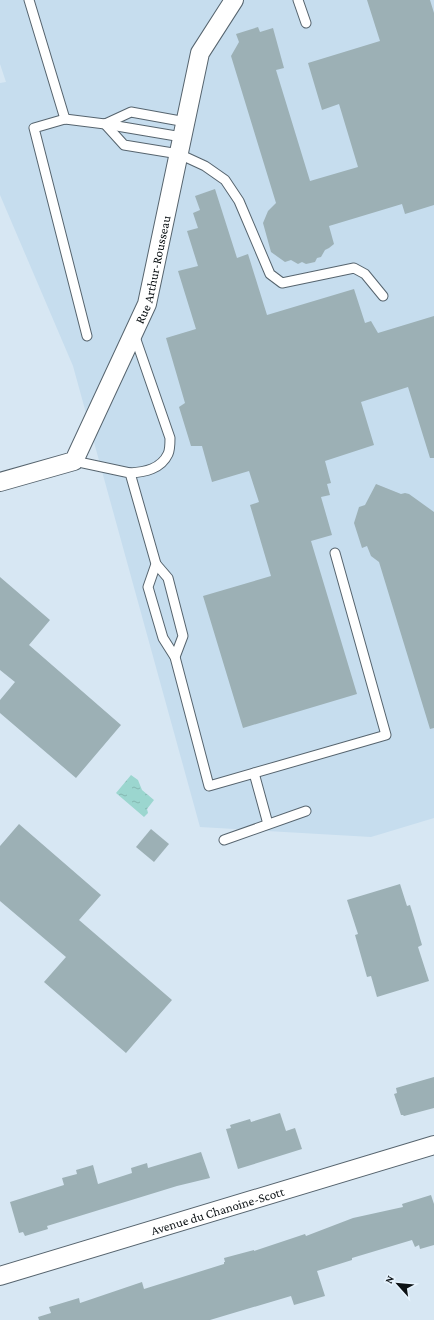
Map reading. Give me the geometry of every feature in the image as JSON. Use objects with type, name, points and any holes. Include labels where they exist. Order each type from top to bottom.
[{"type":"street","name":"Rue Arthur-Rousseau","points":[[74,461],[147,304],[200,53],[234,0]]},
{"type":"street","points":[[0,482],[74,461]]},
{"type":"street","name":"Avenue du Chanoine-Scott","points":[[0,1276],[434,1145]]},
{"type":"lane","points":[[29,0],[65,119]]},
{"type":"lane","points":[[298,0],[306,23]]},
{"type":"lane","points":[[105,124],[131,112],[182,138],[205,166],[225,180],[240,201],[270,274],[282,283],[354,268],[365,274],[383,296]]},
{"type":"lane","points":[[87,336],[34,128],[65,119],[105,124],[182,138]]},
{"type":"lane","points":[[105,124],[124,145],[182,138]]},
{"type":"lane","points":[[74,461],[130,473],[143,472],[158,466],[168,454],[170,438],[134,334]]},
{"type":"lane","points":[[130,473],[156,564],[168,578],[183,636],[175,657]]},
{"type":"lane","points":[[156,564],[148,587],[163,638],[175,657],[209,786],[386,735],[335,553]]},
{"type":"lane","points":[[254,773],[268,824]]},
{"type":"lane","points":[[224,840],[306,811]]},
{"type":"shaded area","points":[[0,0],[434,0],[434,818],[371,837],[200,827],[73,366],[0,195],[0,83],[6,82],[0,64]]},
{"type":"water","points":[[131,775],[138,780],[142,790],[154,800],[147,809],[148,813],[144,817],[116,793]]},
{"type":"building","points":[[367,0],[430,0],[434,13],[434,205],[405,214],[402,204],[329,226],[334,244],[325,250],[321,257],[317,258],[315,262],[306,264],[302,262],[298,264],[291,260],[285,262],[271,252],[263,223],[268,211],[276,203],[231,56],[239,42],[236,34],[258,27],[260,32],[273,28],[284,68],[276,70],[310,181],[358,167],[339,104],[322,110],[308,63],[380,41]]},
{"type":"building","points":[[215,189],[237,258],[248,254],[267,315],[354,289],[365,323],[371,321],[378,333],[434,316],[434,458],[430,458],[408,387],[361,402],[374,445],[325,461],[331,483],[327,484],[330,495],[321,497],[332,535],[311,541],[357,694],[243,728],[203,596],[271,576],[250,505],[259,502],[249,471],[212,482],[202,446],[191,446],[179,407],[185,403],[166,338],[196,329],[178,271],[198,266],[187,231],[198,228],[193,213],[200,210],[195,196]]},
{"type":"building","points":[[376,484],[401,494],[409,494],[434,512],[434,728],[430,729],[379,562],[371,556],[367,546],[362,548],[354,523],[359,507],[365,505]]},
{"type":"building","points":[[0,577],[50,620],[29,645],[121,725],[76,778],[0,713],[0,700],[15,682],[0,670]]},
{"type":"building","points":[[19,824],[101,895],[79,920],[172,1000],[126,1053],[44,982],[66,957],[0,901],[0,846]]},
{"type":"building","points":[[151,829],[169,844],[154,862],[136,847]]},
{"type":"building","points":[[400,884],[407,906],[410,905],[415,921],[422,945],[418,947],[429,981],[377,997],[371,976],[367,977],[355,935],[358,934],[347,900]]},
{"type":"building","points":[[434,1077],[434,1108],[404,1116],[401,1115],[394,1094],[397,1093],[396,1088]]},
{"type":"building","points":[[280,1113],[286,1131],[295,1128],[302,1149],[238,1169],[226,1129],[231,1128],[230,1125],[250,1119],[251,1122]]},
{"type":"building","points":[[201,1152],[210,1178],[177,1186],[47,1226],[48,1229],[25,1236],[23,1232],[19,1233],[10,1202],[64,1185],[62,1178],[77,1174],[76,1170],[93,1165],[98,1184],[132,1173],[131,1168],[147,1163],[148,1168]]},
{"type":"building","points":[[431,1195],[434,1204],[434,1245],[420,1249],[419,1245],[415,1247],[412,1240],[352,1258],[352,1260],[317,1271],[325,1296],[294,1305],[291,1296],[210,1320],[39,1320],[38,1317],[51,1313],[49,1307],[79,1298],[80,1303],[142,1282],[144,1289],[224,1264],[224,1258],[254,1251],[305,1234],[306,1236],[353,1218],[403,1207],[402,1204]]}]
